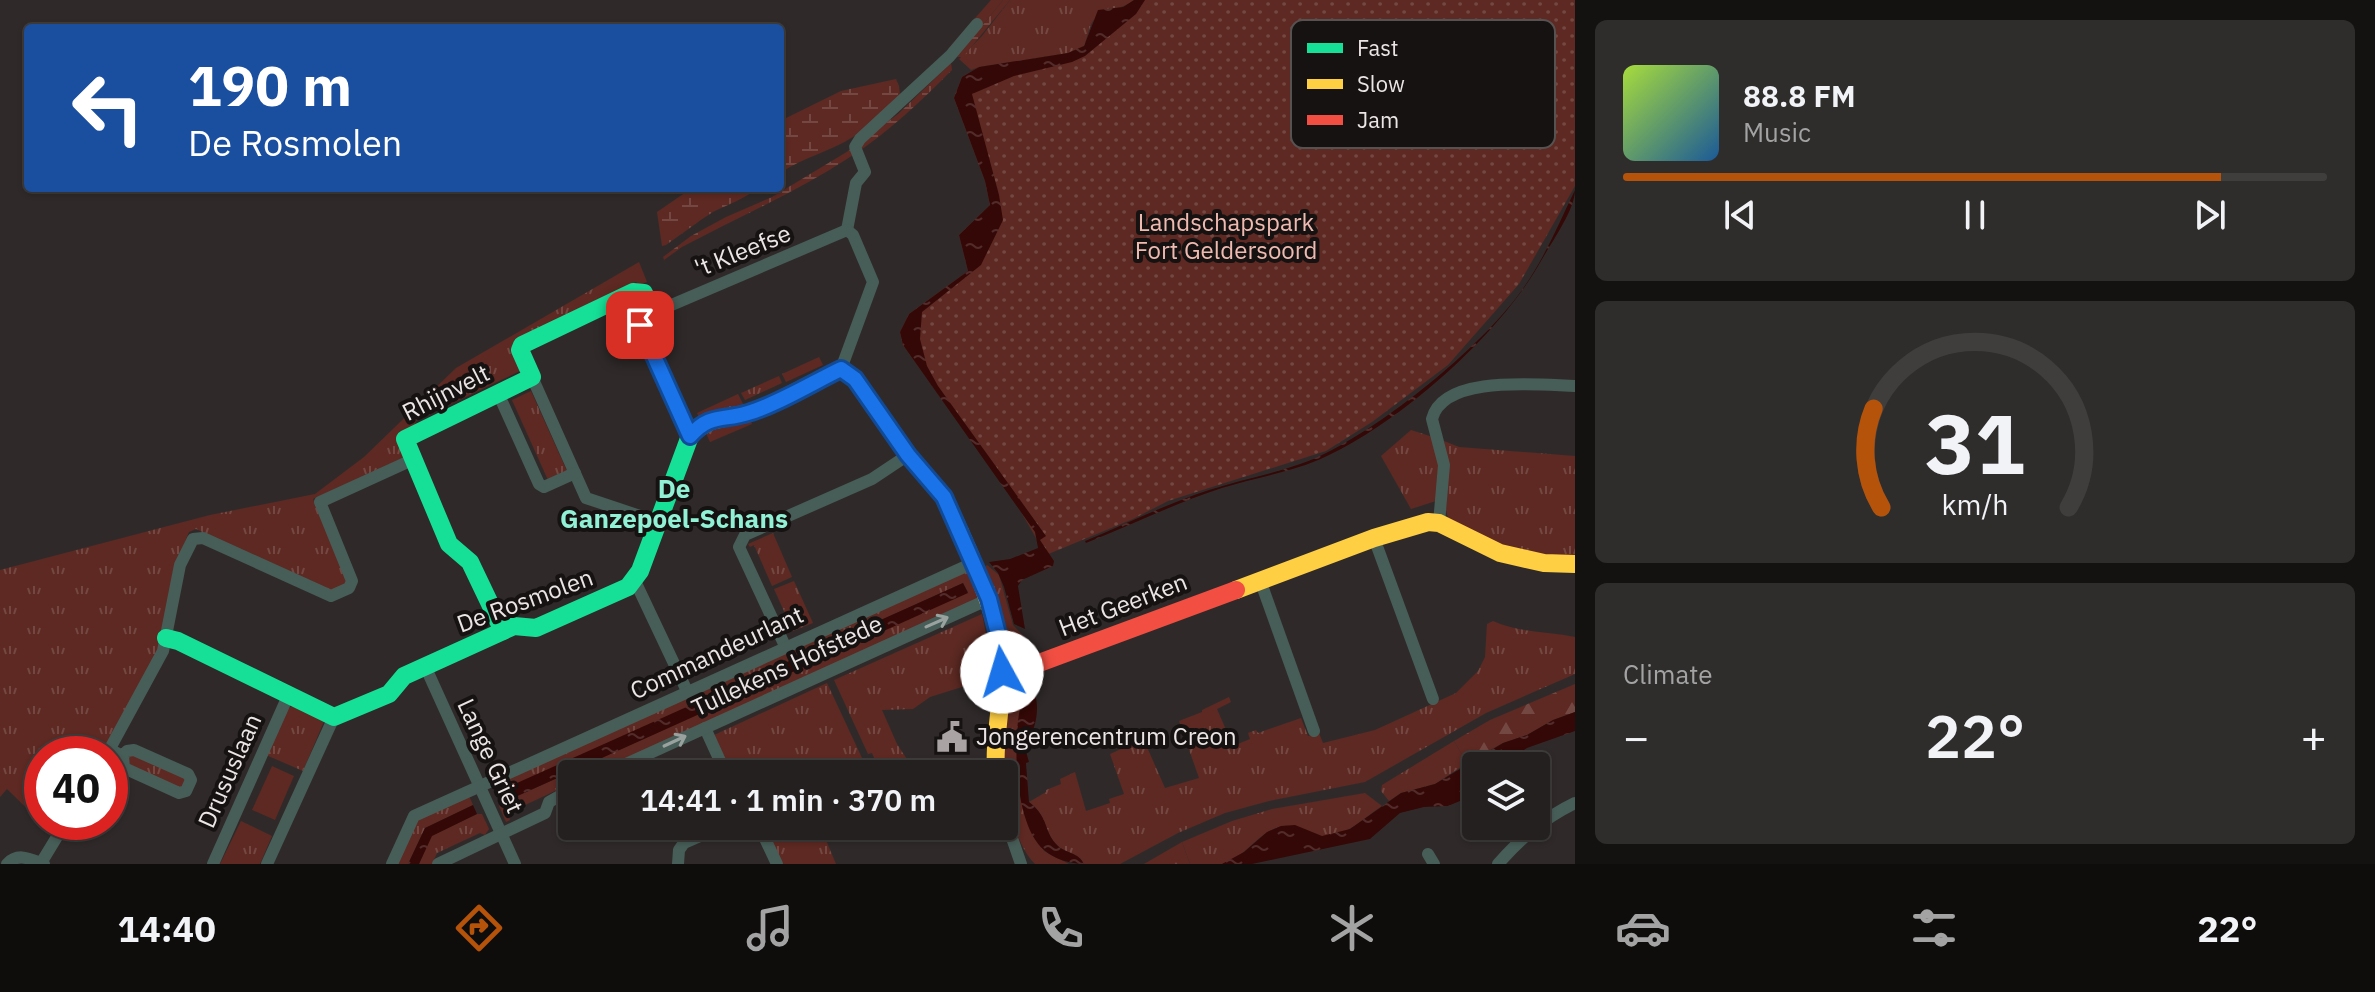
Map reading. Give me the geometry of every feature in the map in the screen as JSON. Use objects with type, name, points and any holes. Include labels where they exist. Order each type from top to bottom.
[{"type":"street","points":[[687,691],[635,581],[690,436],[700,425],[719,416],[747,414],[841,369],[873,282],[853,235],[847,230],[856,183],[865,172],[855,147],[950,56],[977,24]]},
{"type":"street","name":"'t Kleefse","points":[[653,312],[847,230]]},
{"type":"street","points":[[658,522],[586,498],[520,350],[522,345],[633,292],[644,293],[653,312],[641,318],[640,325],[690,436]]},
{"type":"street","points":[[841,369],[855,379],[908,455],[944,497],[989,599],[1000,642],[1002,672],[995,760]]},
{"type":"street","name":"Rhijnvelt","points":[[503,631],[470,562],[449,544],[405,439],[532,377]]},
{"type":"street","points":[[1575,386],[1484,386],[1458,392],[1443,400],[1433,412],[1432,419],[1444,465],[1439,523],[1500,553],[1544,563],[1575,564]]},
{"type":"street","points":[[498,393],[539,484],[544,487],[575,473]]},
{"type":"street","points":[[785,646],[739,547],[745,535],[872,479],[908,455]]},
{"type":"street","points":[[117,736],[163,651],[180,565],[193,539],[203,538],[331,596],[349,588],[352,581],[320,502],[412,460]]},
{"type":"street","name":"Het Geerken","points":[[1002,672],[1031,666],[1374,538],[1428,522],[1439,523]]},
{"type":"street","points":[[1374,538],[1433,699]]},
{"type":"street","name":"Commandeurlant","points":[[392,864],[414,816],[973,563]]},
{"type":"street","points":[[1260,580],[1314,731]]},
{"type":"street","name":"De Rosmolen","points":[[334,717],[389,694],[404,676],[425,666],[514,626],[536,628],[628,587],[635,581]]},
{"type":"street","name":"Tullekens Hofstede","points":[[635,760],[989,599]]},
{"type":"street","points":[[166,638],[334,717],[267,864]]},
{"type":"street","name":"Lange Griet","points":[[425,666],[515,864]]},
{"type":"street","name":"Drususlaan","points":[[213,864],[288,696]]},
{"type":"street","points":[[705,728],[720,760]]},
{"type":"street","points":[[134,750],[188,774],[189,786],[179,793],[124,768],[123,756],[134,750]]},
{"type":"street","points":[[438,864],[545,813],[549,802],[558,797]]},
{"type":"street","points":[[1498,864],[1526,834],[1554,813],[1575,803]]},
{"type":"street","points":[[7,864],[21,856],[42,863],[55,840]]},
{"type":"street","points":[[678,864],[679,850],[691,840]]},
{"type":"street","points":[[766,840],[777,864]]},
{"type":"street","points":[[1013,840],[1021,864]]},
{"type":"green space","points":[[991,0],[1003,0],[957,57],[948,49]]},
{"type":"green space","points":[[1003,0],[1010,0],[963,57],[957,57]]},
{"type":"green space","points":[[1010,0],[1134,0],[1097,17],[1084,46],[1068,53],[971,70],[959,59]]},
{"type":"green space","name":"Landschapspark Fort Geldersoord","points":[[1134,0],[1575,0],[1575,186],[1519,284],[1448,365],[1372,422],[1326,451],[1168,501],[1046,555],[1017,505],[903,345],[900,332],[909,314],[968,271],[959,235],[990,205],[985,181],[954,98],[962,77],[979,67],[1068,53],[1084,46],[1098,10],[1123,7]]},
{"type":"green space","points":[[951,63],[952,70],[928,94],[864,148],[809,182],[682,247],[664,260],[663,257],[691,236],[784,192],[850,150],[898,114]]},
{"type":"green space","points":[[896,79],[900,95],[853,137],[784,171],[784,119],[841,91]]},
{"type":"green space","points":[[686,192],[752,192],[713,212],[662,246],[657,212]]},
{"type":"green space","points":[[639,262],[647,282],[639,285],[636,282],[514,343],[522,370],[416,421],[405,457],[313,499],[348,583],[329,591],[196,529],[189,532],[175,566],[161,645],[122,722],[112,736],[24,736],[24,806],[7,789],[0,797],[0,570],[210,515],[315,494],[364,457],[456,368]]},
{"type":"green space","points":[[819,357],[823,365],[786,382],[782,374]]},
{"type":"green space","points":[[779,376],[782,383],[745,400],[741,393]]},
{"type":"green space","points":[[531,391],[567,471],[548,480],[512,400]]},
{"type":"green space","points":[[738,394],[746,410],[701,422],[697,413]]},
{"type":"green space","points":[[750,420],[752,424],[710,442],[705,431],[723,423]]},
{"type":"green space","points":[[1411,430],[1433,437],[1440,468],[1439,500],[1411,509],[1381,456]]},
{"type":"green space","points":[[1444,441],[1459,447],[1575,456],[1575,562],[1525,556],[1449,522],[1446,510],[1449,466]]},
{"type":"green space","points":[[773,533],[792,577],[772,586],[754,545],[750,547],[748,544]]},
{"type":"green space","points":[[987,565],[999,575],[1013,625],[1027,640],[1029,662],[1012,661],[1003,620],[983,568]]},
{"type":"green space","points":[[965,571],[979,597],[624,760],[597,760],[968,592],[963,583],[571,760],[558,760],[558,766],[496,794],[492,784]]},
{"type":"green space","points":[[794,581],[813,623],[793,631],[774,589]]},
{"type":"green space","points":[[982,614],[992,665],[992,685],[965,686],[930,697],[913,709],[882,710],[907,760],[875,760],[872,753],[868,754],[834,680]]},
{"type":"green space","points":[[1493,621],[1523,630],[1575,637],[1575,674],[1486,713],[1365,782],[1225,813],[1178,833],[1120,864],[1084,864],[1079,857],[1061,849],[1053,841],[1040,813],[1029,802],[1061,784],[1060,779],[1075,772],[1086,811],[1110,803],[1109,799],[1124,794],[1110,754],[1129,749],[1132,743],[1143,738],[1165,788],[1199,778],[1179,721],[1229,697],[1231,702],[1217,709],[1233,746],[1250,739],[1248,733],[1256,730],[1258,733],[1301,718],[1308,736],[1319,733],[1323,743],[1375,730],[1456,693],[1478,671],[1485,657],[1487,624]]},
{"type":"green space","points":[[1029,673],[1036,678],[1027,684],[1031,687],[1025,689],[1016,738],[1018,760],[1003,760],[1009,682]]},
{"type":"green space","points":[[827,683],[862,758],[726,760],[714,735]]},
{"type":"green space","points":[[1575,684],[1575,712],[1487,752],[1462,752],[1462,755],[1454,741],[1490,720]]},
{"type":"green space","points":[[290,707],[325,719],[303,771],[266,755]]},
{"type":"green space","points":[[1454,741],[1462,755],[1462,766],[1435,784],[1401,793],[1389,801],[1381,791],[1382,785]]},
{"type":"green space","points":[[134,754],[185,776],[184,787],[178,788],[128,766],[128,757]]},
{"type":"green space","points":[[1018,762],[1021,797],[1044,851],[1069,864],[1035,864],[1018,835]]},
{"type":"green space","points":[[272,766],[294,776],[275,820],[252,810]]},
{"type":"green space","points":[[558,778],[558,790],[508,813],[510,820],[506,822],[499,806],[500,799],[502,803]]},
{"type":"green space","points":[[1365,793],[1382,806],[1338,834],[1321,836],[1296,827],[1279,827],[1264,834],[1238,857],[1222,864],[1190,864],[1182,842],[1232,821],[1272,809]]},
{"type":"green space","points":[[469,796],[473,805],[425,828],[408,864],[396,864],[415,821]]},
{"type":"green space","points":[[482,814],[489,829],[485,835],[480,833],[437,853],[432,864],[419,864],[431,836]]},
{"type":"green space","points":[[241,821],[272,836],[260,864],[220,864]]},
{"type":"green space","points":[[772,840],[826,840],[836,864],[783,864]]},
{"type":"green space","points":[[1182,842],[1190,864],[1144,864]]},
{"type":"water","points":[[1134,0],[1145,0],[1136,14],[1085,56],[1014,76],[972,94],[1003,220],[981,265],[922,312],[920,339],[927,366],[938,386],[1046,536],[1040,540],[1054,561],[1053,566],[1022,580],[1018,586],[1025,629],[1014,624],[1004,587],[989,562],[1010,559],[1038,548],[1035,532],[903,345],[900,332],[909,314],[968,271],[959,235],[990,205],[985,181],[954,98],[962,77],[979,67],[1068,53],[1084,46],[1098,10],[1123,7]]},
{"type":"water","points":[[1575,190],[1567,217],[1541,260],[1551,240]]},
{"type":"water","points":[[1529,279],[1523,289],[1501,317],[1447,372],[1417,398],[1356,441],[1314,462],[1205,494],[1086,543],[1193,496],[1286,469],[1330,451],[1408,400],[1486,332]]},
{"type":"water","points":[[963,583],[968,593],[597,760],[568,760]]},
{"type":"water","points":[[1031,687],[1037,708],[1035,725],[1024,744],[1029,762],[1026,763],[1029,802],[1040,814],[1053,841],[1061,849],[1079,857],[1084,864],[1063,860],[1044,850],[1033,837],[1026,819],[1020,797],[1016,749],[1020,705],[1025,689]]},
{"type":"water","points":[[1575,712],[1575,731],[1521,752],[1488,752],[1527,735]]},
{"type":"water","points":[[558,765],[558,778],[502,803],[497,792]]},
{"type":"water","points":[[1462,768],[1460,801],[1448,806],[1424,807],[1400,813],[1370,839],[1252,864],[1222,864],[1244,852],[1267,832],[1281,826],[1295,825],[1322,836],[1350,829],[1401,793],[1435,784]]},
{"type":"water","points":[[473,805],[477,814],[432,836],[419,864],[408,864],[425,828]]},
{"type":"traffic: fast","points":[[503,631],[470,562],[449,544],[405,439],[532,377],[520,350],[522,345],[633,292],[644,293],[653,312]]},
{"type":"traffic: fast","points":[[166,638],[334,717],[389,694],[404,676],[514,626],[536,628],[628,587],[640,571],[690,436],[711,421],[770,405],[841,369],[855,379],[908,455],[944,497],[960,532]]},
{"type":"traffic: slow","points":[[1236,590],[1374,538],[1428,522],[1439,523],[1500,553],[1544,563],[1575,564]]},
{"type":"traffic: slow","points":[[960,532],[987,598],[1000,650],[1002,681],[996,760]]},
{"type":"traffic: jam","points":[[1002,672],[1031,666],[1236,590]]},
{"type":"place","name":"Jongerencentrum Creon","points":[[952,737]]},
{"type":"district","name":"De Ganzepoel-Schans","points":[[674,504]]},
{"type":"route","points":[[640,325],[690,436],[700,425],[719,416],[747,414],[841,369],[855,379],[908,455],[944,497],[989,599],[1000,642],[1002,672]]}]
